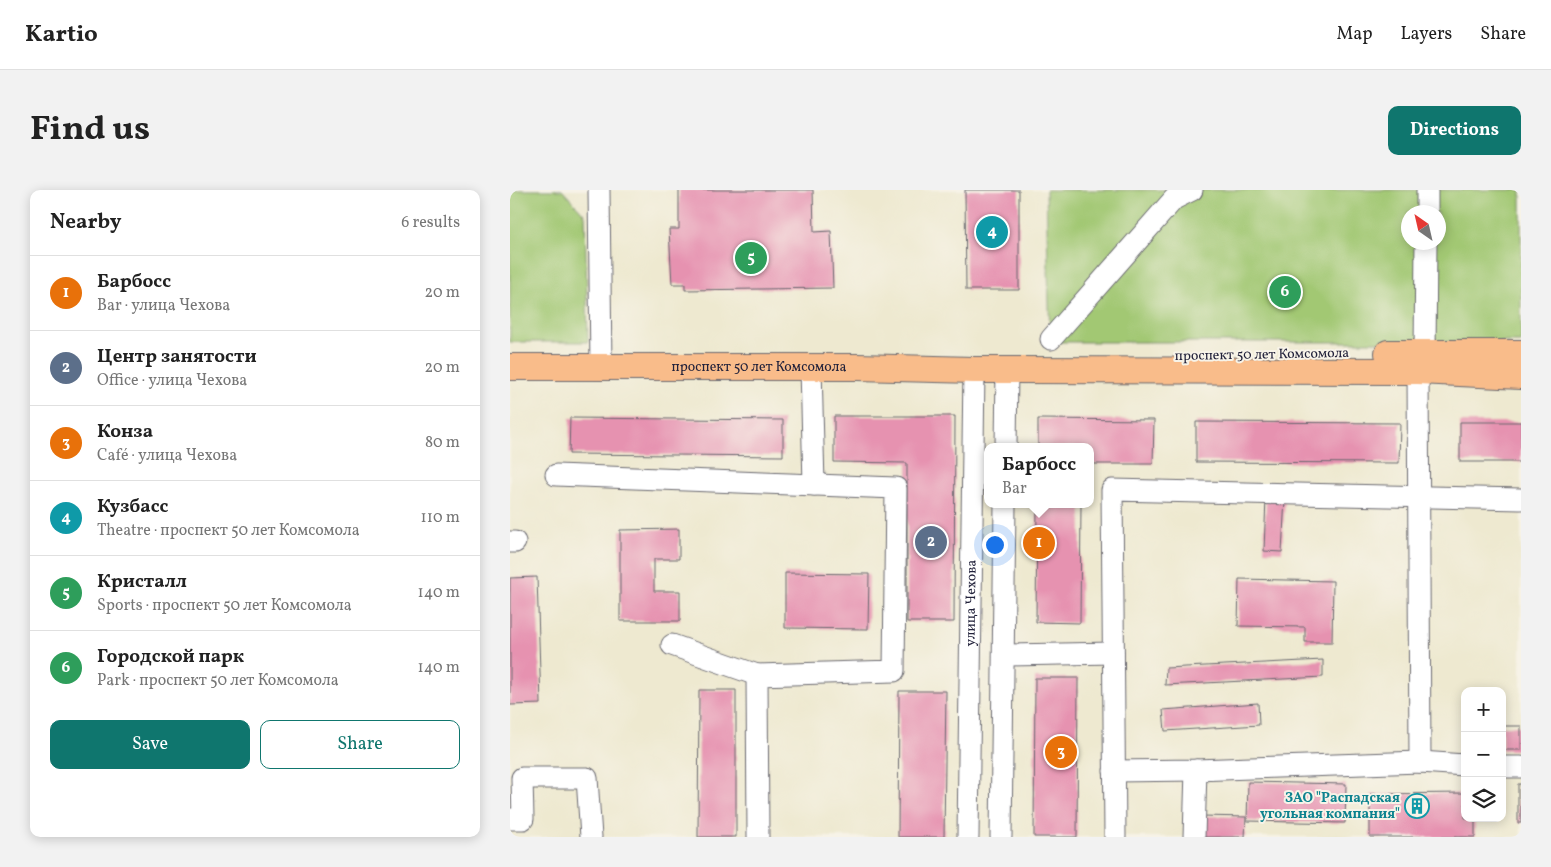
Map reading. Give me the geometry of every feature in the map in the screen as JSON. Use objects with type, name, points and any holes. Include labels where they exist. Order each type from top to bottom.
[{"type":"main road","name":"проспект 50 лет Комсомола","points":[[510,367],[857,367],[1007,370],[1422,362],[1521,353]]},
{"type":"main road","name":"проспект 50 лет Комсомола","points":[[1422,362],[1521,376]]},
{"type":"street","points":[[600,190],[601,367]]},
{"type":"street","points":[[1051,339],[1174,199],[1192,190]]},
{"type":"street","points":[[1427,190],[1427,205]]},
{"type":"street","points":[[1420,762],[1419,498],[1426,250]]},
{"type":"street","points":[[811,368],[814,485]]},
{"type":"street","name":"улица Чехова","points":[[968,837],[974,370]]},
{"type":"street","points":[[1006,443],[1007,370]]},
{"type":"street","points":[[556,474],[896,488],[894,671],[757,675],[672,645]]},
{"type":"street","points":[[1115,837],[1112,490],[1521,499]]},
{"type":"street","points":[[1001,837],[1005,508]]},
{"type":"street","points":[[1004,654],[1113,652]]},
{"type":"street","points":[[757,675],[758,837]]},
{"type":"street","points":[[1114,771],[1420,762],[1461,765]]},
{"type":"street","points":[[1506,767],[1521,767]]},
{"type":"street","points":[[1194,837],[1196,770]]},
{"type":"street","points":[[510,819],[522,819],[522,778],[587,778],[591,837]]},
{"type":"green space","points":[[510,190],[562,190],[585,215],[588,342],[510,342]]},
{"type":"green space","points":[[1046,190],[1521,190],[1521,342],[1050,342]]},
{"type":"building","points":[[679,190],[813,190],[814,232],[831,231],[833,288],[685,290],[685,284],[672,284],[669,229],[679,229]]},
{"type":"building","points":[[965,190],[1019,190],[1019,290],[966,290]]},
{"type":"building","points":[[834,416],[955,416],[954,622],[907,622],[907,463],[834,462]]},
{"type":"building","points":[[570,418],[783,420],[783,456],[569,454]]},
{"type":"building","points":[[1038,419],[1154,420],[1153,464],[1094,464],[1094,443],[1038,443]]},
{"type":"building","points":[[1196,422],[1400,423],[1399,463],[1196,462]]},
{"type":"building","points":[[1460,422],[1521,422],[1521,462],[1460,462]]},
{"type":"building","points":[[1266,497],[1285,498],[1282,552],[1264,551]]},
{"type":"building","points":[[1037,508],[1081,508],[1080,623],[1036,622]]},
{"type":"building","points":[[679,529],[679,559],[654,559],[654,591],[680,591],[680,621],[620,621],[620,530]]},
{"type":"building","points":[[785,573],[869,574],[868,629],[785,628]]},
{"type":"building","points":[[537,577],[541,704],[510,705],[510,578]]},
{"type":"building","points":[[1239,579],[1333,581],[1332,642],[1305,642],[1305,627],[1238,626]]},
{"type":"building","points":[[1323,660],[1323,677],[1165,685],[1166,668]]},
{"type":"building","points":[[1035,678],[1078,678],[1077,837],[1034,837]]},
{"type":"building","points":[[699,690],[736,690],[736,837],[698,837]]},
{"type":"building","points":[[899,691],[946,691],[944,837],[898,837]]},
{"type":"building","points":[[1258,703],[1259,725],[1165,731],[1163,710]]},
{"type":"building","points":[[1506,726],[1521,726],[1521,750],[1506,750]]},
{"type":"building","points":[[1248,782],[1346,784],[1345,823],[1247,821]]},
{"type":"building","points":[[1518,784],[1521,784],[1521,823],[1518,823]]},
{"type":"building","name":"ЗАО \"Распадская угольная компания\"","points":[[1461,793],[1461,822],[1475,822],[1475,837],[1370,837],[1370,794]]},
{"type":"building","points":[[1203,816],[1246,817],[1245,837],[1203,837]]},
{"type":"place","name":"Кузбасс","points":[[992,232]]},
{"type":"place","name":"Кристалл","points":[[751,258]]},
{"type":"place","name":"Городской парк","points":[[1285,292]]},
{"type":"place","name":"Центр занятости","points":[[931,542]]},
{"type":"place","name":"Барбосс","points":[[1039,543]]},
{"type":"place","name":"Конза","points":[[1061,752]]},
{"type":"place","name":"ЗАО \"Распадская угольная компания\"","points":[[1417,806]]}]
